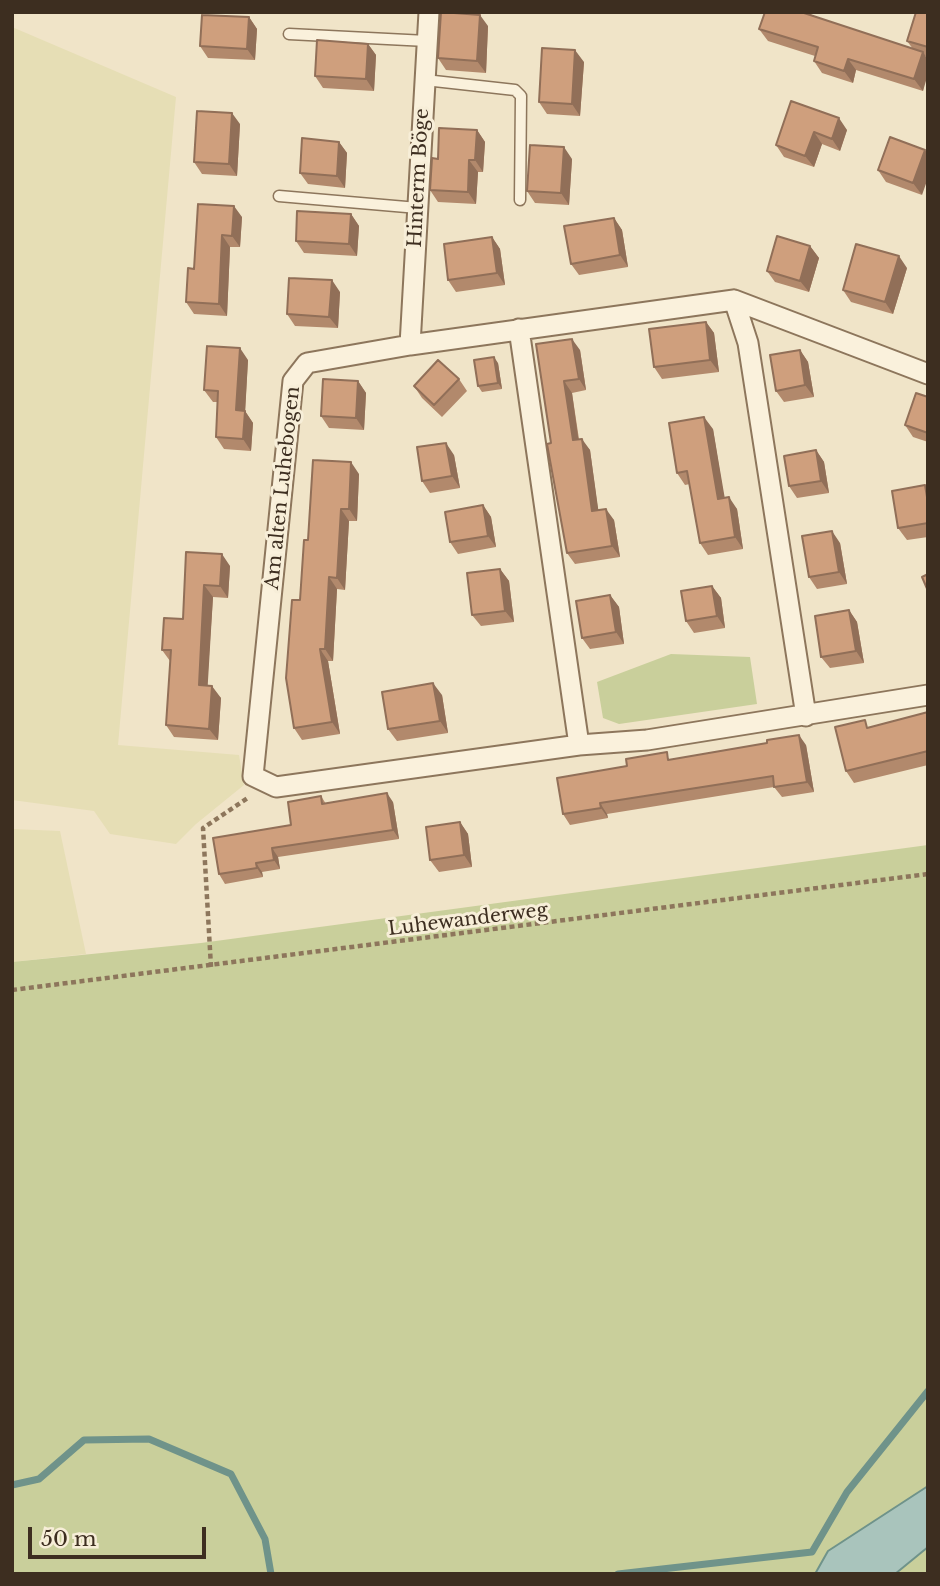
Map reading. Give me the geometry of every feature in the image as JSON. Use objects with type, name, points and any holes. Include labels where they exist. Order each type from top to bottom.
[{"type":"street","name":"Hinterm Böge","points":[[410,345],[429,12]]},
{"type":"street","name":"Am alten Luhebogen","points":[[265,781],[253,776],[293,381],[307,363],[410,345],[734,300],[928,374]]},
{"type":"street","points":[[734,300],[748,343],[806,716]]},
{"type":"street","points":[[519,329],[579,745]]},
{"type":"street","points":[[265,781],[276,787],[579,745],[647,740],[928,695]]},
{"type":"lane","points":[[289,34],[427,41]]},
{"type":"lane","points":[[425,80],[515,90],[521,96],[520,200]]},
{"type":"lane","points":[[279,197],[418,208]]},
{"type":"path","points":[[211,967],[203,828],[250,797],[265,781]]},
{"type":"path","name":"Luhewanderweg","points":[[12,990],[211,967],[928,874]]},
{"type":"shaded area","points":[[12,27],[176,97],[118,745],[239,755],[244,785],[176,844],[110,834],[94,811],[12,800]]},
{"type":"shaded area","points":[[12,829],[60,831],[86,954],[12,962]]},
{"type":"green space","points":[[671,654],[750,657],[757,704],[619,724],[603,718],[597,682]]},
{"type":"green space","points":[[928,845],[928,1486],[828,1551],[815,1574],[12,1574],[12,962],[201,943]]},
{"type":"green space","points":[[928,1547],[928,1574],[895,1574]]},
{"type":"water","points":[[928,1486],[928,1547],[895,1574],[815,1574],[828,1551]]},
{"type":"building","points":[[441,12],[480,15],[477,61],[438,58]]},
{"type":"building","points":[[765,12],[801,12],[923,52],[914,79],[848,59],[844,71],[814,61],[818,47],[759,29]]},
{"type":"building","points":[[916,12],[928,12],[928,47],[907,41]]},
{"type":"building","points":[[202,15],[249,17],[247,49],[200,46]]},
{"type":"building","points":[[317,40],[368,44],[366,79],[315,76]]},
{"type":"building","points":[[542,48],[575,50],[572,104],[539,102]]},
{"type":"building","points":[[791,101],[839,118],[832,139],[814,132],[805,156],[776,145]]},
{"type":"building","points":[[197,111],[232,113],[229,164],[194,162]]},
{"type":"building","points":[[439,128],[477,130],[475,160],[469,160],[468,192],[430,190],[432,158],[438,159]]},
{"type":"building","points":[[890,137],[925,150],[913,183],[878,170]]},
{"type":"building","points":[[302,138],[339,142],[337,176],[300,173]]},
{"type":"building","points":[[530,145],[564,147],[561,193],[527,191]]},
{"type":"building","points":[[198,204],[234,206],[232,236],[222,235],[219,304],[186,302],[188,268],[194,269]]},
{"type":"building","points":[[297,211],[351,214],[349,244],[296,241]]},
{"type":"building","points":[[614,218],[620,255],[571,264],[564,226]]},
{"type":"building","points":[[777,236],[810,246],[800,281],[767,271]]},
{"type":"building","points":[[492,237],[497,273],[448,280],[444,244]]},
{"type":"building","points":[[856,244],[899,256],[885,302],[843,290]]},
{"type":"building","points":[[289,278],[332,280],[329,317],[287,314]]},
{"type":"building","points":[[706,322],[710,360],[654,367],[649,329]]},
{"type":"building","points":[[572,339],[579,379],[564,381],[573,440],[582,439],[592,511],[606,509],[612,546],[567,553],[547,444],[551,443],[536,344]]},
{"type":"building","points":[[207,346],[240,348],[236,410],[245,411],[243,439],[216,437],[218,391],[204,390]]},
{"type":"building","points":[[800,350],[805,385],[776,391],[770,355]]},
{"type":"building","points":[[494,357],[498,383],[478,386],[474,360]]},
{"type":"building","points":[[438,360],[459,379],[434,405],[414,386]]},
{"type":"building","points":[[323,379],[358,381],[356,418],[321,416]]},
{"type":"building","points":[[916,393],[928,397],[928,433],[905,425]]},
{"type":"building","points":[[704,417],[718,499],[729,497],[735,537],[700,543],[687,471],[677,473],[669,423]]},
{"type":"building","points":[[446,443],[452,476],[422,481],[417,447]]},
{"type":"building","points":[[816,450],[821,481],[789,486],[784,456]]},
{"type":"building","points":[[313,460],[351,462],[349,509],[341,509],[337,578],[329,577],[325,649],[320,649],[332,722],[294,728],[286,678],[292,600],[300,600],[304,540],[308,540]]},
{"type":"building","points":[[925,485],[928,523],[898,528],[892,491]]},
{"type":"building","points":[[483,505],[488,536],[450,542],[445,512]]},
{"type":"building","points":[[832,531],[839,572],[809,577],[802,536]]},
{"type":"building","points":[[186,552],[222,554],[220,586],[204,585],[199,685],[212,686],[209,729],[166,725],[171,650],[162,650],[164,618],[183,619]]},
{"type":"building","points":[[500,569],[505,611],[472,615],[467,573]]},
{"type":"building","points":[[928,574],[928,591],[922,577]]},
{"type":"building","points":[[712,586],[717,616],[686,621],[681,591]]},
{"type":"building","points":[[610,595],[616,632],[582,638],[576,601]]},
{"type":"building","points":[[849,610],[856,651],[821,657],[815,616]]},
{"type":"building","points":[[433,683],[440,721],[388,729],[382,692]]},
{"type":"building","points":[[928,712],[928,751],[846,771],[835,727],[865,720],[867,728]]},
{"type":"building","points":[[799,735],[807,782],[774,787],[773,776],[600,803],[601,808],[563,814],[557,778],[627,766],[626,759],[667,752],[668,760]]},
{"type":"building","points":[[387,793],[393,830],[272,848],[274,860],[256,863],[257,868],[219,874],[213,838],[291,825],[288,802],[321,796],[322,804]]},
{"type":"building","points":[[460,822],[464,855],[430,860],[426,827]]},
{"type":"waterway","points":[[618,1574],[812,1552],[847,1492],[928,1391]]},
{"type":"waterway","points":[[12,1485],[39,1479],[84,1440],[149,1439],[231,1474],[265,1539],[271,1574]]}]
